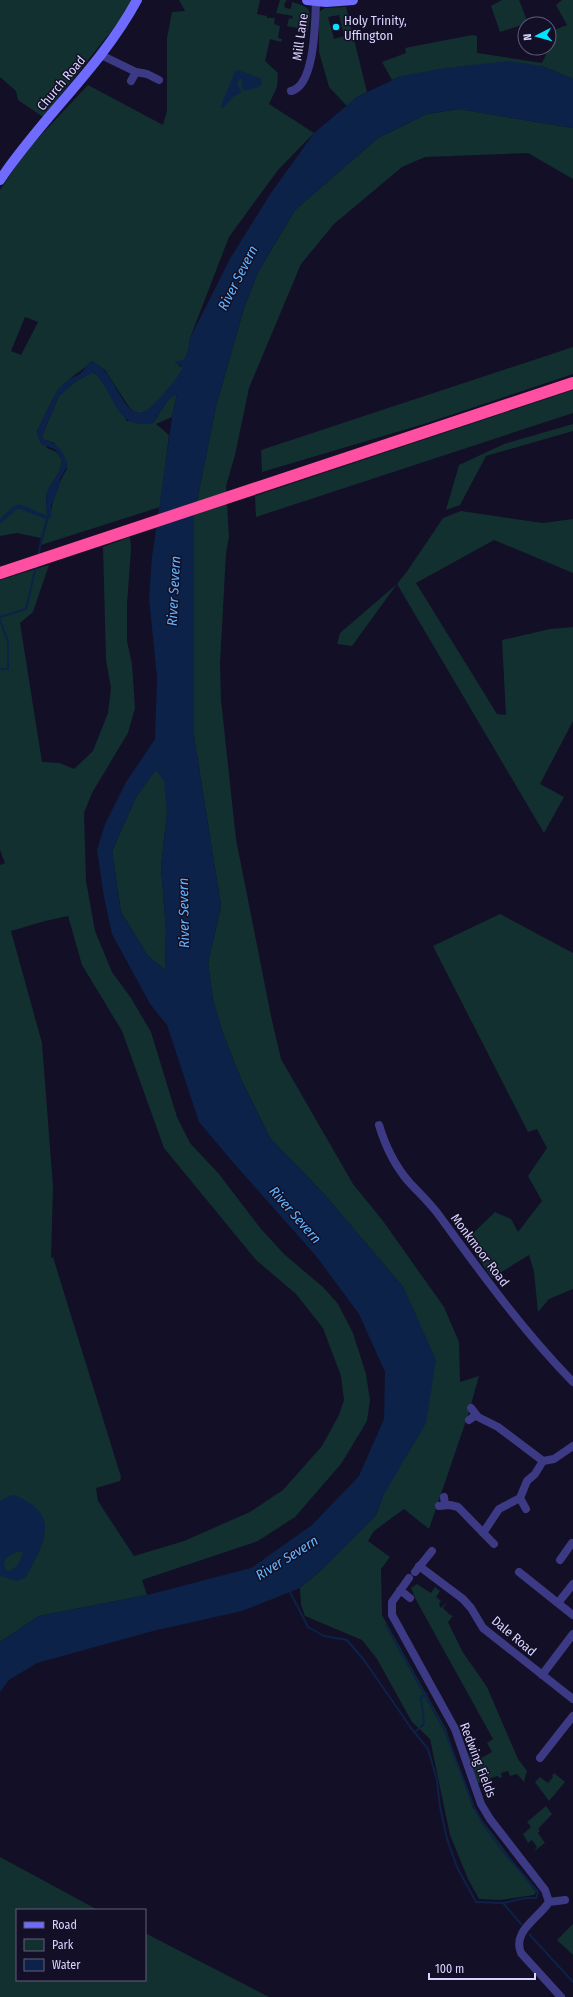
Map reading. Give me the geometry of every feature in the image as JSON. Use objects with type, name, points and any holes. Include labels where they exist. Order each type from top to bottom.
[{"type":"highway","points":[[0,573],[573,383]]},
{"type":"street","name":"Church Road","points":[[0,180],[30,139],[101,55],[137,0]]},
{"type":"street","points":[[312,1],[352,0]]},
{"type":"street","name":"Mill Lane","points":[[291,91],[296,90],[300,86],[312,57],[312,1]]},
{"type":"street","points":[[101,55],[136,72],[147,74],[159,80]]},
{"type":"street","points":[[131,81],[136,72]]},
{"type":"street","name":"Monkmoor Road","points":[[379,1126],[391,1154],[408,1181],[436,1210],[477,1268],[526,1330],[573,1382]]},
{"type":"street","points":[[469,1420],[474,1411],[498,1427],[543,1462]]},
{"type":"street","points":[[484,1533],[499,1509],[520,1498],[528,1481],[543,1462],[554,1459],[573,1446]]},
{"type":"street","points":[[520,1498],[526,1509]]},
{"type":"street","points":[[443,1503],[458,1507],[494,1544]]},
{"type":"street","points":[[560,1560],[572,1543]]},
{"type":"street","name":"Dale Road","points":[[432,1551],[417,1569],[463,1600],[471,1608],[483,1628],[573,1699]]},
{"type":"street","points":[[566,1551],[573,1556]]},
{"type":"street","points":[[519,1572],[573,1615]]},
{"type":"street","name":"Redwing Fields","points":[[409,1578],[392,1602],[392,1615],[455,1729],[482,1804],[490,1819],[545,1890],[548,1902]]},
{"type":"street","points":[[558,1603],[573,1584]]},
{"type":"street","points":[[400,1590],[410,1598]]},
{"type":"street","name":"Dale Road","points":[[542,1675],[573,1634]]},
{"type":"street","points":[[540,1758],[573,1716]]},
{"type":"street","points":[[561,1997],[521,1953],[518,1946],[519,1935],[548,1902],[565,1900]]},
{"type":"green space","points":[[0,0],[134,0],[43,117],[18,100],[16,91],[0,77]]},
{"type":"green space","points":[[179,0],[260,0],[257,14],[267,16],[267,18],[275,18],[274,24],[280,26],[278,38],[282,39],[281,42],[270,39],[265,61],[278,73],[277,87],[269,104],[314,133],[278,170],[229,237],[190,338],[188,352],[184,361],[178,362],[179,366],[184,367],[159,400],[142,414],[133,411],[105,370],[92,361],[65,383],[57,392],[37,431],[47,448],[57,452],[62,460],[60,470],[46,494],[47,516],[41,538],[17,533],[0,536],[0,190],[27,150],[88,85],[163,125],[167,111],[167,38],[172,12],[185,11]],"holes":[[[25,317],[38,322],[21,355],[11,351]]]},
{"type":"green space","points":[[280,0],[287,0],[284,4],[285,8],[291,9],[292,2],[307,8],[310,14],[308,30],[287,26],[289,18],[292,19],[293,16],[276,13]]},
{"type":"green space","points":[[502,0],[519,0],[525,16],[517,16],[517,27],[500,32],[491,6]]},
{"type":"green space","points":[[562,0],[573,0],[573,79],[542,66],[401,76],[392,80],[382,62],[406,53],[405,48],[472,35],[477,36],[477,53],[542,63],[545,56],[557,56],[557,29],[567,25],[556,5]]},
{"type":"green space","points":[[346,7],[367,92],[357,97],[347,106],[329,87],[319,52],[319,12],[325,8]],"holes":[[[339,15],[344,36],[334,39],[328,17]]]},
{"type":"green space","points":[[459,109],[573,128],[573,179],[528,153],[425,157],[402,167],[334,224],[301,264],[249,388],[235,455],[226,486],[229,537],[226,553],[220,663],[221,700],[236,839],[281,1059],[353,1184],[383,1221],[444,1307],[459,1342],[460,1382],[479,1376],[468,1415],[429,1529],[404,1509],[374,1531],[368,1541],[390,1557],[381,1569],[382,1615],[446,1729],[473,1808],[536,1892],[534,1895],[500,1900],[479,1899],[468,1879],[450,1835],[430,1739],[412,1722],[377,1659],[362,1640],[305,1616],[301,1605],[300,1588],[320,1571],[376,1515],[383,1496],[404,1288],[324,1194],[270,1138],[241,1079],[222,1031],[213,1000],[208,963],[221,906],[194,736],[194,516],[216,406],[244,308],[258,272],[295,210],[378,138],[427,114]]},
{"type":"green space","points":[[573,347],[573,374],[424,424],[262,472],[261,450]]},
{"type":"green space","points":[[92,372],[98,375],[127,421],[153,423],[168,400],[177,393],[172,417],[156,424],[169,435],[160,507],[41,545],[48,519],[51,516],[52,505],[56,492],[67,469],[54,443],[43,439],[42,436],[59,396],[75,382]]},
{"type":"green space","points":[[573,390],[573,413],[256,517],[255,496]]},
{"type":"green space","points":[[573,424],[573,431],[486,456],[460,505],[446,510],[459,465],[504,444]]},
{"type":"green space","points":[[461,511],[543,523],[573,519],[573,573],[494,540],[416,583],[497,714],[506,715],[502,640],[550,629],[573,627],[573,721],[540,784],[564,797],[544,833],[397,584],[443,518]]},
{"type":"green space","points":[[130,537],[131,549],[127,604],[127,641],[132,664],[135,708],[128,733],[92,793],[84,813],[86,881],[95,931],[112,972],[131,998],[151,1032],[177,1117],[190,1143],[219,1174],[261,1229],[285,1255],[323,1287],[338,1304],[353,1333],[366,1374],[370,1400],[367,1421],[341,1464],[295,1517],[258,1541],[142,1580],[147,1595],[39,1616],[0,1642],[0,865],[5,863],[0,850],[0,580],[49,565],[33,612],[20,623],[42,762],[60,763],[74,769],[93,751],[108,713],[111,688],[106,660],[103,547]],"holes":[[[68,916],[82,965],[122,1031],[164,1148],[256,1260],[296,1294],[323,1328],[341,1376],[344,1400],[339,1415],[322,1446],[283,1490],[250,1512],[184,1541],[134,1556],[98,1501],[96,1488],[120,1481],[121,1477],[53,1257],[51,1258],[53,1187],[42,1043],[11,931]]]},
{"type":"green space","points":[[397,584],[352,646],[337,644],[340,633]]},
{"type":"green space","points":[[156,769],[165,781],[167,812],[161,867],[166,930],[165,970],[148,956],[121,912],[112,851],[136,797]]},
{"type":"green space","points":[[500,914],[573,953],[573,1289],[549,1299],[538,1312],[534,1272],[529,1255],[492,1278],[466,1240],[495,1212],[511,1219],[518,1232],[542,1201],[528,1176],[547,1148],[537,1129],[528,1132],[433,946]]},
{"type":"green space","points":[[417,1584],[431,1593],[435,1587],[440,1591],[436,1597],[441,1601],[439,1604],[441,1608],[447,1602],[443,1608],[453,1616],[448,1622],[462,1651],[487,1687],[518,1759],[527,1771],[524,1782],[517,1774],[510,1776],[508,1771],[501,1773],[502,1777],[499,1778],[498,1776],[490,1778],[491,1783],[488,1784],[487,1780],[478,1783],[468,1754],[474,1762],[492,1752],[487,1743],[493,1739],[415,1598],[411,1588]]},
{"type":"green space","points":[[554,1773],[565,1782],[549,1801],[535,1782],[540,1777],[548,1783],[553,1777],[552,1776]]},
{"type":"green space","points":[[546,1806],[552,1814],[538,1829],[540,1830],[538,1833],[545,1843],[533,1852],[537,1847],[532,1840],[528,1843],[523,1834],[531,1827],[527,1822]]},
{"type":"green space","points":[[0,1857],[96,1909],[16,1909],[16,1981],[146,1981],[146,1934],[269,1997],[0,1997]]},
{"type":"green space","points":[[573,1924],[573,1955],[557,1940]]},
{"type":"water","name":"River Severn","points":[[509,61],[542,66],[573,79],[573,128],[459,109],[427,114],[378,138],[295,210],[258,272],[244,308],[216,406],[194,516],[194,736],[221,906],[208,963],[213,1000],[222,1031],[241,1079],[270,1138],[324,1194],[404,1288],[436,1360],[426,1423],[383,1496],[376,1515],[330,1562],[300,1588],[242,1611],[153,1631],[37,1663],[9,1680],[0,1692],[0,1642],[39,1616],[147,1595],[251,1568],[312,1525],[359,1476],[384,1419],[385,1372],[359,1314],[316,1256],[199,1122],[167,1025],[150,1004],[112,934],[104,897],[97,850],[105,824],[126,782],[155,739],[157,678],[149,598],[152,557],[172,417],[177,394],[168,400],[153,423],[140,424],[131,422],[123,416],[101,380],[94,372],[75,382],[59,396],[42,436],[43,439],[53,443],[59,448],[68,465],[60,479],[59,488],[51,505],[51,516],[48,519],[40,549],[39,545],[46,519],[20,509],[16,510],[0,524],[0,519],[10,509],[17,505],[47,515],[46,494],[60,470],[62,460],[57,451],[42,444],[38,437],[37,431],[58,389],[68,380],[80,374],[91,361],[101,367],[130,408],[137,412],[147,410],[159,399],[181,372],[183,367],[174,362],[184,360],[188,352],[190,338],[231,257],[271,193],[314,133],[357,97],[401,76],[445,68]],"holes":[[[156,770],[164,781],[167,812],[161,867],[166,930],[165,970],[148,956],[121,912],[112,851],[136,797]]]},
{"type":"water","points":[[238,70],[262,79],[262,84],[258,87],[244,91],[241,84],[243,82],[240,78],[237,84],[242,92],[233,97],[223,108],[221,107],[222,103],[235,72]]},
{"type":"water","points":[[14,1495],[29,1503],[39,1511],[44,1520],[45,1530],[39,1552],[26,1577],[17,1581],[0,1576],[0,1501]],"holes":[[[16,1552],[21,1552],[23,1554],[17,1566],[10,1571],[6,1570],[4,1564],[6,1558]]]},
{"type":"waterway","points":[[38,556],[40,547]]},
{"type":"waterway","points":[[0,617],[26,609],[36,567]]},
{"type":"waterway","points":[[0,620],[8,642],[8,669],[0,669]]},
{"type":"waterway","points":[[289,1590],[308,1627],[324,1636],[347,1640],[364,1660],[411,1728],[428,1749],[437,1780],[440,1807],[447,1839],[457,1867],[476,1902],[503,1903],[521,1924]]},
{"type":"waterway","points":[[386,1625],[445,1731],[474,1807],[483,1824],[502,1850],[538,1892],[536,1898],[526,1898],[503,1903]]},
{"type":"waterway","points":[[415,1732],[424,1724],[421,1697],[427,1694]]},
{"type":"waterway","points":[[530,1935],[573,1982]]},
{"type":"place","name":"Holy Trinity, Uffington","points":[[336,27]]}]
